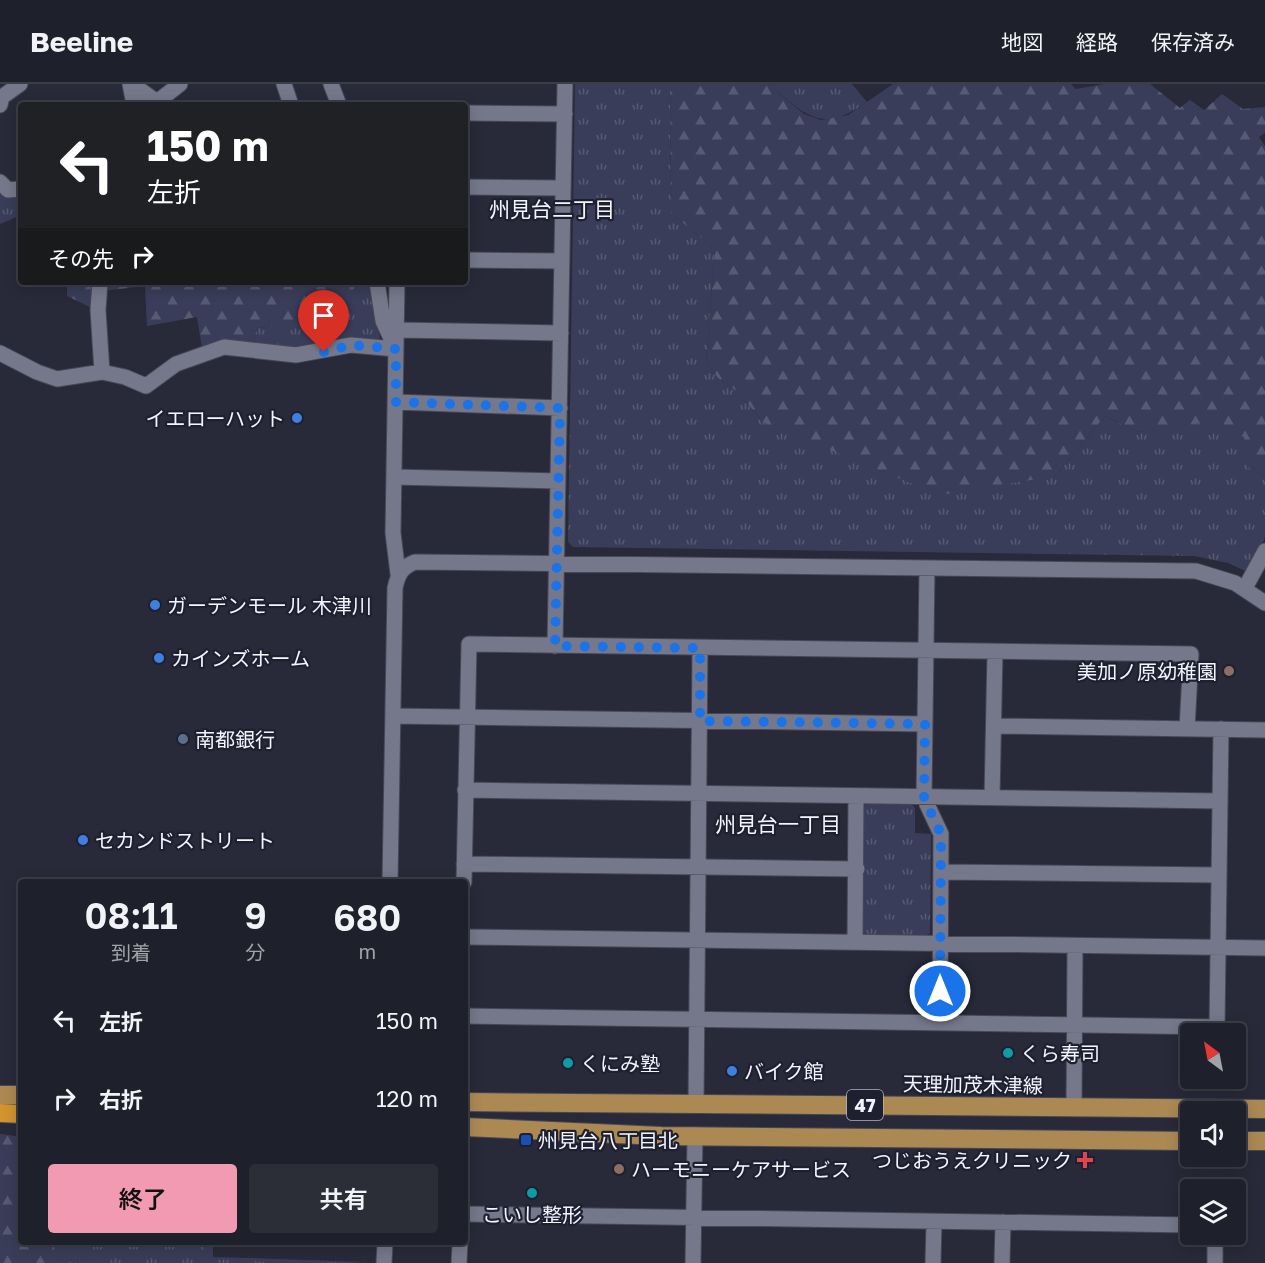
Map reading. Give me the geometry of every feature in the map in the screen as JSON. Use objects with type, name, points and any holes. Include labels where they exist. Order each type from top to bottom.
[{"type":"highway","points":[[0,1106],[18,1106]]},
{"type":"highway","points":[[0,1113],[18,1114]]},
{"type":"main road","points":[[0,1095],[18,1095]]},
{"type":"main road","name":"天理加茂木津線","points":[[468,1102],[1265,1109]]},
{"type":"main road","points":[[0,1121],[18,1122]]},
{"type":"main road","name":"47","points":[[468,1127],[582,1134],[1180,1141]]},
{"type":"main road","points":[[1246,1141],[1265,1141]]},
{"type":"street","points":[[0,105],[2,97],[20,84]]},
{"type":"street","points":[[131,84],[157,102],[180,84]]},
{"type":"street","points":[[131,84],[134,102]]},
{"type":"street","points":[[284,84],[290,102]]},
{"type":"street","points":[[331,84],[338,102]]},
{"type":"street","points":[[555,646],[565,84]]},
{"type":"street","points":[[468,113],[565,114]]},
{"type":"street","points":[[0,182],[8,190],[18,189]]},
{"type":"street","points":[[468,187],[563,188]]},
{"type":"street","points":[[468,260],[562,261]]},
{"type":"street","points":[[100,285],[98,309],[102,372]]},
{"type":"street","points":[[377,285],[383,321],[396,349]]},
{"type":"street","points":[[390,879],[395,588],[398,574],[394,548],[397,285]]},
{"type":"street","points":[[397,330],[561,333]]},
{"type":"street","points":[[0,353],[57,379],[102,372],[125,376],[146,386],[176,364],[224,347],[296,355],[351,345],[396,349]]},
{"type":"street","points":[[396,402],[560,408]]},
{"type":"street","points":[[394,477],[558,481]]},
{"type":"street","points":[[1245,588],[1265,551]]},
{"type":"street","points":[[398,574],[407,565],[426,561],[1196,571],[1245,588],[1265,603]]},
{"type":"street","points":[[927,568],[924,798],[941,834],[940,1021]]},
{"type":"street","points":[[464,879],[469,644],[1191,654],[1187,729]]},
{"type":"street","points":[[696,1103],[700,648]]},
{"type":"street","points":[[992,798],[995,652]]},
{"type":"street","points":[[393,716],[925,724]]},
{"type":"street","points":[[994,726],[1265,730]]},
{"type":"street","points":[[468,1016],[940,1021],[1217,1027],[1221,729]]},
{"type":"street","points":[[465,790],[1220,801]]},
{"type":"street","points":[[855,942],[856,796]]},
{"type":"street","points":[[464,864],[857,869]]},
{"type":"street","points":[[941,872],[1219,875]]},
{"type":"street","points":[[468,936],[1265,948]]},
{"type":"street","points":[[1074,1108],[1075,946]]},
{"type":"street","points":[[693,1263],[695,1136]]},
{"type":"street","points":[[468,1214],[1180,1226]]},
{"type":"street","points":[[933,1263],[934,1222]]},
{"type":"street","points":[[1002,1263],[1003,1222]]},
{"type":"street","points":[[384,1263],[385,1245]]},
{"type":"street","points":[[459,1263],[460,1245]]},
{"type":"street","points":[[1215,1245],[1215,1263]]},
{"type":"green space","points":[[575,84],[670,84],[671,213],[715,249],[706,362],[718,378],[738,392],[764,423],[1055,476],[1105,416],[1138,432],[1200,422],[1245,437],[1249,468],[1265,476],[1265,537],[1248,572],[1228,563],[1194,556],[573,547],[568,542]]},
{"type":"green space","points":[[670,84],[768,84],[804,114],[821,120],[848,115],[893,84],[1071,84],[1076,89],[1104,84],[1150,84],[1180,108],[1190,100],[1204,110],[1222,94],[1243,109],[1265,107],[1265,133],[1259,137],[1265,146],[1265,476],[1249,468],[1244,437],[1200,423],[1138,432],[1105,416],[1055,476],[940,495],[764,423],[738,392],[718,378],[706,362],[715,249],[671,213]]},
{"type":"green space","points":[[768,84],[852,84],[867,102],[837,117],[825,119],[814,117],[793,105]]},
{"type":"green space","points":[[0,187],[18,192],[18,216],[0,224]]},
{"type":"green space","points":[[67,285],[96,285],[94,309],[67,296]]},
{"type":"green space","points":[[104,285],[354,285],[354,289],[332,311],[287,325],[257,328],[252,343],[223,341],[202,348],[197,317],[147,326],[145,286],[103,291]]},
{"type":"green space","points":[[354,285],[372,285],[380,338],[376,343],[296,349],[252,343],[257,328],[286,324],[308,316],[354,289]]},
{"type":"green space","points":[[868,802],[910,802],[915,808],[915,833],[931,834],[930,933],[924,938],[866,937],[861,932],[863,807]]},
{"type":"green space","points":[[0,1134],[18,1137],[18,1245],[213,1245],[213,1257],[369,1263],[0,1263]]},
{"type":"green space","points":[[0,1134],[18,1137],[18,1245],[53,1245],[56,1253],[72,1263],[0,1263]]},
{"type":"green space","points":[[54,1245],[74,1245],[89,1263],[66,1260]]},
{"type":"green space","points":[[202,1245],[213,1245],[213,1257],[370,1262],[286,1263],[213,1259]]},
{"type":"place","name":"イエローハット","points":[[297,418]]},
{"type":"place","name":"ガーデンモール 木津川","points":[[155,605]]},
{"type":"place","name":"カインズホーム","points":[[159,658]]},
{"type":"place","name":"美加ノ原幼稚園","points":[[1229,671]]},
{"type":"place","name":"南都銀行","points":[[183,739]]},
{"type":"place","name":"セカンドストリート","points":[[83,840]]},
{"type":"place","name":"くら寿司","points":[[1008,1053]]},
{"type":"place","name":"くにみ塾","points":[[568,1063]]},
{"type":"place","name":"バイク館","points":[[732,1071]]},
{"type":"place","name":"州見台八丁目北","points":[[526,1140]]},
{"type":"place","name":"つじおうえクリニック","points":[[1085,1160]]},
{"type":"place","name":"ハーモニーケアサービス","points":[[619,1169]]},
{"type":"place","name":"こいし整形","points":[[532,1193]]},
{"type":"district","name":"州見台二丁目","points":[[552,209]]},
{"type":"district","name":"州見台一丁目","points":[[778,824]]},
{"type":"route","points":[[324,352],[351,345],[396,349],[396,402],[560,408],[555,646],[700,648],[700,721],[925,724],[924,798],[941,834],[940,991]]}]
